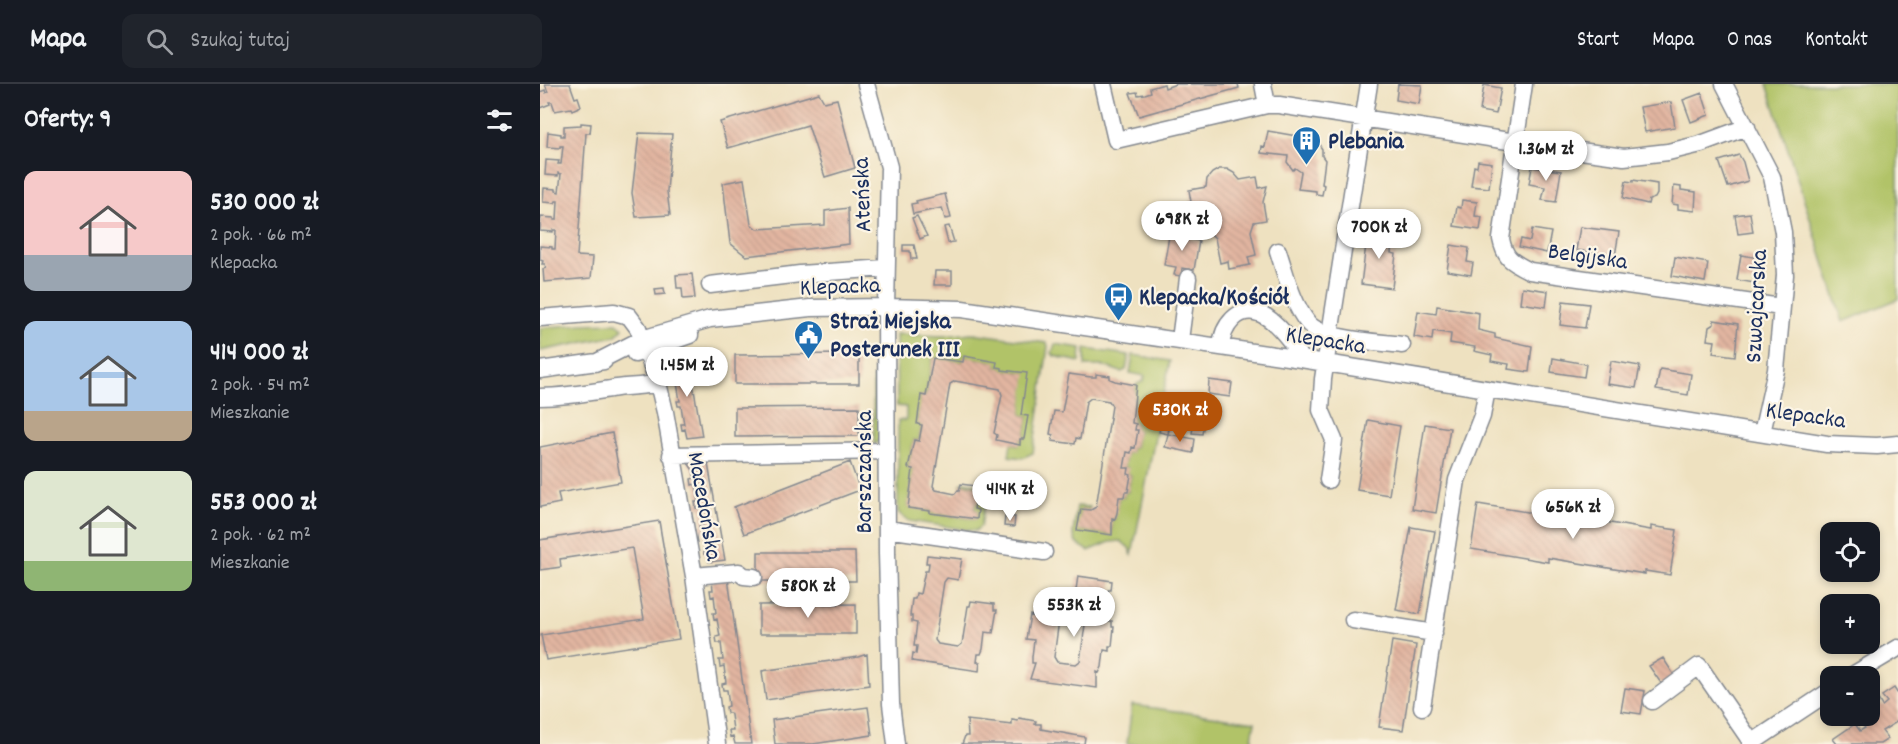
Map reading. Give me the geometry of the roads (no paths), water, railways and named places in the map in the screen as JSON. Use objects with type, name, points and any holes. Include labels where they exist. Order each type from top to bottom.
[{"type":"street","name":"Ateńska","points":[[866,84],[889,167],[885,307]]},
{"type":"street","points":[[1103,84],[1116,140],[1267,105],[1364,117],[1624,157],[1668,152],[1701,144],[1747,127]]},
{"type":"street","points":[[1263,84],[1267,105]]},
{"type":"street","points":[[1328,480],[1334,440],[1321,410],[1325,363],[1369,84]]},
{"type":"street","name":"Belgijska","points":[[1524,84],[1501,239],[1504,252],[1513,262],[1530,271],[1781,307]]},
{"type":"street","name":"Szwajcarska","points":[[1724,84],[1772,177],[1783,232],[1785,275],[1776,370],[1762,433]]},
{"type":"street","points":[[1278,251],[1295,303],[1309,324],[1318,331],[1402,345]]},
{"type":"street","points":[[710,285],[800,274],[886,268]]},
{"type":"street","points":[[1180,340],[1188,278]]},
{"type":"street","name":"Barszczańska","points":[[885,307],[891,704],[896,744]]},
{"type":"street","name":"Klepacka","points":[[540,370],[620,359],[644,345],[745,317],[810,308],[962,309],[1221,346],[1827,444],[1877,446],[1898,444]]},
{"type":"street","name":"Macedońska","points":[[540,318],[614,312],[623,313],[634,320],[658,382],[694,576],[717,744]]},
{"type":"street","points":[[1221,346],[1221,336],[1225,327],[1240,314],[1250,312],[1260,314],[1272,322],[1297,348],[1301,359]]},
{"type":"street","points":[[540,397],[565,397],[614,388],[641,387],[658,382]]},
{"type":"street","points":[[1422,707],[1457,480],[1482,416],[1487,389]]},
{"type":"street","points":[[671,454],[887,451]]},
{"type":"street","points":[[887,529],[1044,552]]},
{"type":"street","points":[[694,576],[739,572],[744,576],[754,577]]},
{"type":"street","points":[[1353,620],[1434,633]]},
{"type":"street","points":[[1868,666],[1898,648]]},
{"type":"street","points":[[1652,701],[1699,666],[1751,743],[1820,698]]},
{"type":"place","name":"Plebania","points":[[1307,166]]},
{"type":"place","name":"Klepacka/Kościół","points":[[1118,322]]},
{"type":"place","name":"Straż Miejska Posterunek III","points":[[809,360]]}]
